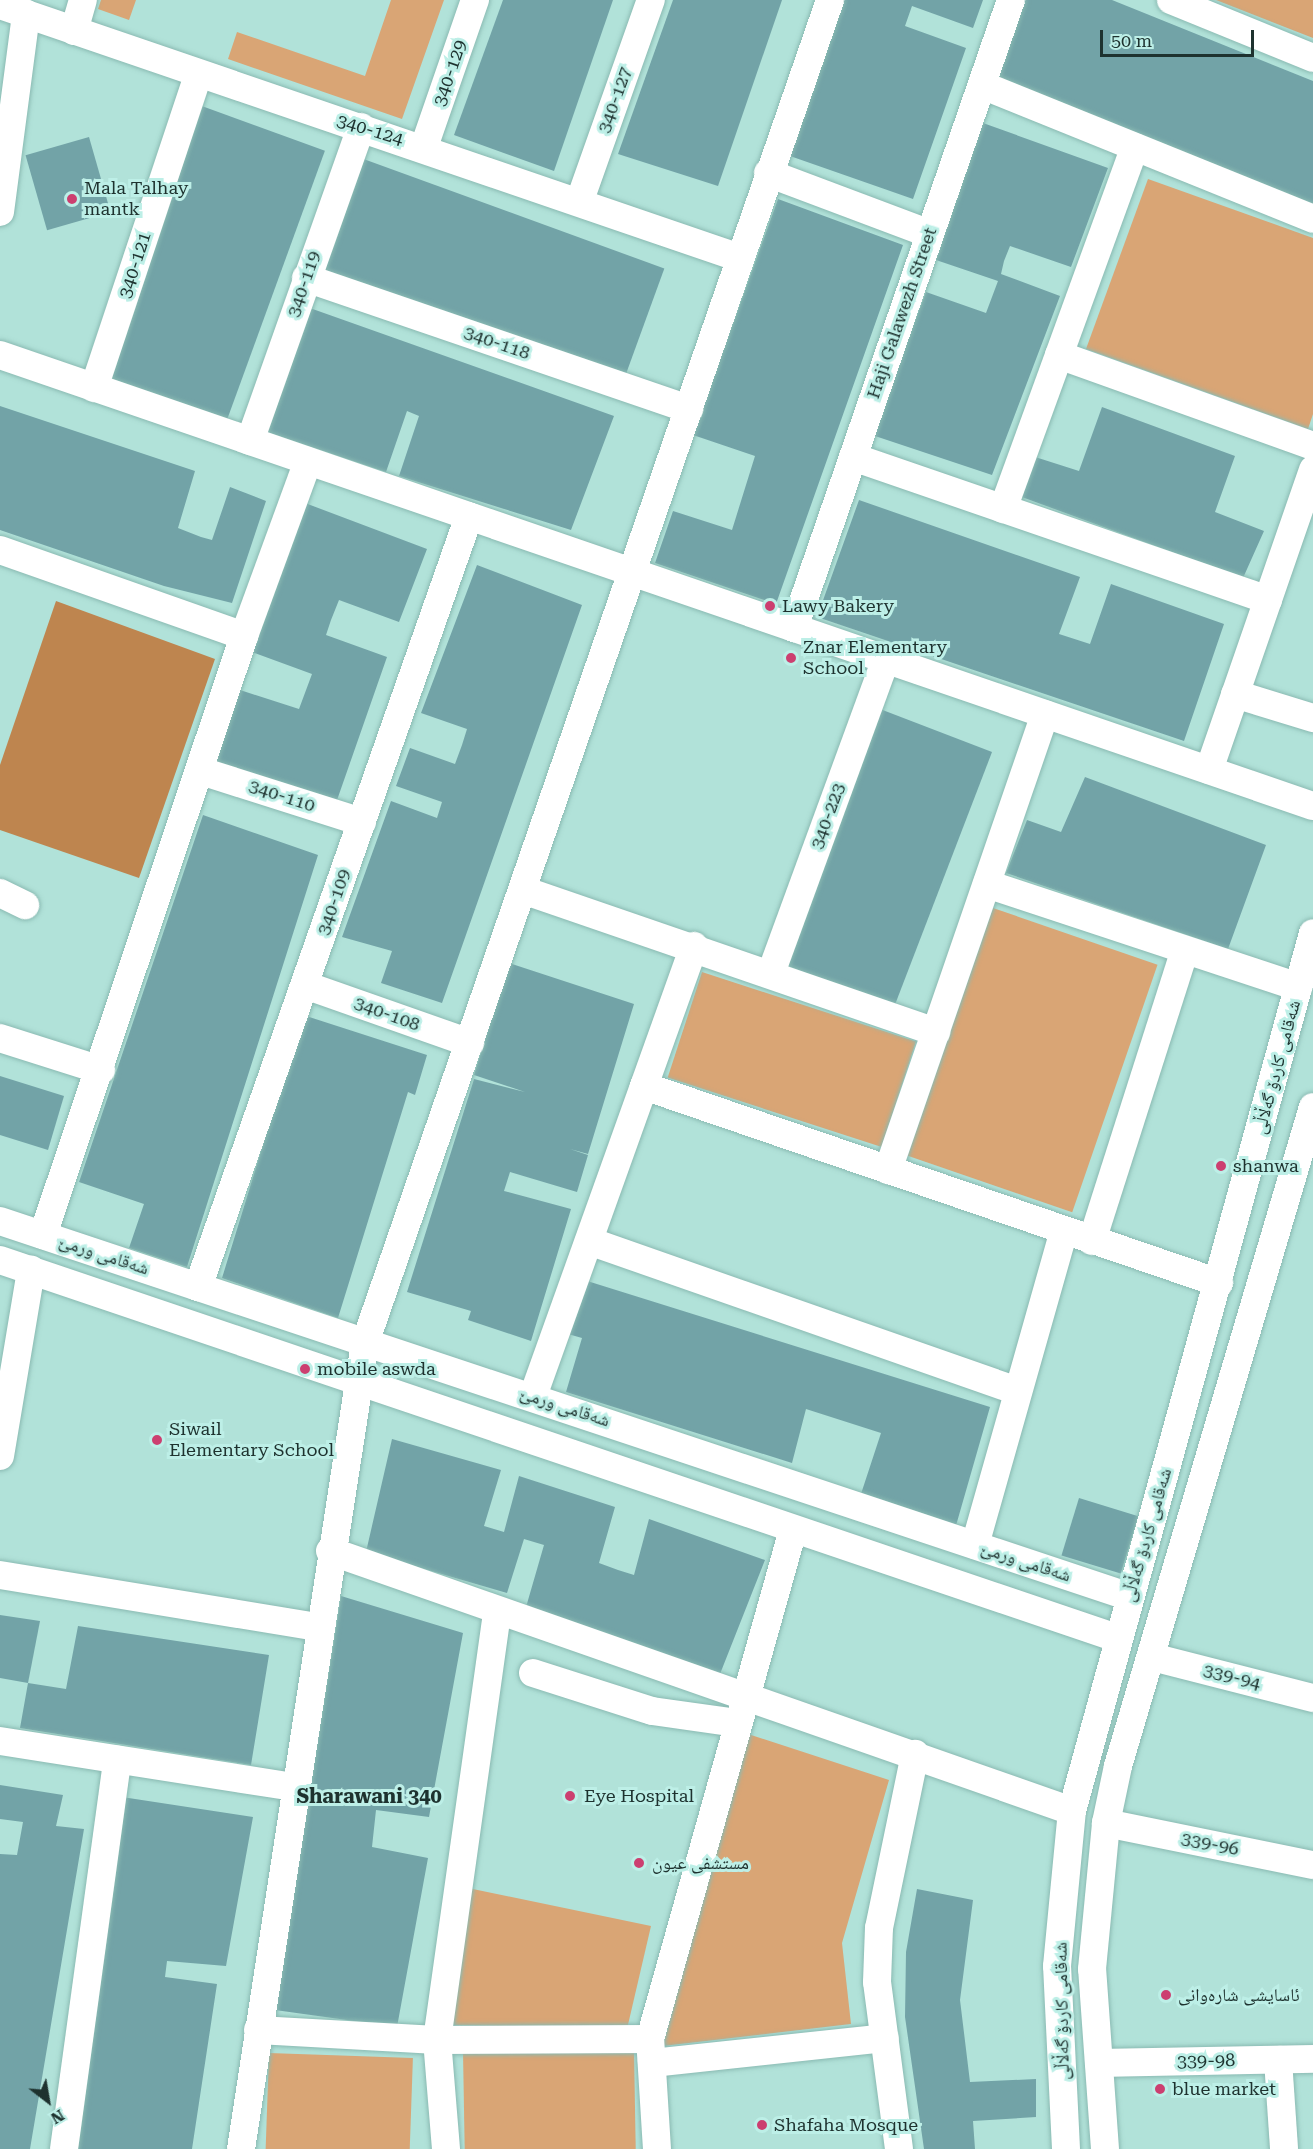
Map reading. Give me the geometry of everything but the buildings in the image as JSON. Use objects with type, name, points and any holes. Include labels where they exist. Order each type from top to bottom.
[{"type":"street","points":[[74,31],[82,0]]},
{"type":"street","name":"340-129","points":[[424,147],[475,0]]},
{"type":"street","name":"340-127","points":[[580,200],[651,0]]},
{"type":"street","points":[[241,2149],[330,1551],[357,1377],[365,1343],[633,572],[768,173],[830,0]]},
{"type":"street","name":"Haji Galawezh Street","points":[[794,628],[928,233],[1011,0]]},
{"type":"street","points":[[1171,0],[1313,58]]},
{"type":"street","name":"340-124","points":[[0,5],[198,75],[424,147],[580,200],[740,258]]},
{"type":"street","points":[[0,212],[27,14]]},
{"type":"street","name":"340-121","points":[[94,388],[198,75]]},
{"type":"street","points":[[982,85],[1313,219]]},
{"type":"street","name":"340-119","points":[[250,441],[360,127]]},
{"type":"street","points":[[1003,508],[1135,147]]},
{"type":"street","points":[[768,173],[928,233]]},
{"type":"street","name":"340-118","points":[[306,278],[689,409]]},
{"type":"street","points":[[0,355],[1313,806]]},
{"type":"street","points":[[1059,356],[1313,446]]},
{"type":"street","points":[[853,457],[1268,600]]},
{"type":"street","points":[[43,1235],[101,1070],[244,636],[308,461]]},
{"type":"street","points":[[1209,770],[1313,470]]},
{"type":"street","name":"340-109","points":[[198,1287],[469,516]]},
{"type":"street","points":[[0,550],[244,636]]},
{"type":"street","name":"340-223","points":[[771,973],[886,659]]},
{"type":"street","points":[[1235,694],[1313,718]]},
{"type":"street","points":[[888,1170],[1045,714]]},
{"type":"street","name":"340-110","points":[[201,771],[362,822]]},
{"type":"street","points":[[987,884],[1298,987]]},
{"type":"street","points":[[523,890],[694,946],[936,1032]]},
{"type":"street","name":"شەقامی کاردۆ گەڵاڵی","points":[[1066,2149],[1057,1966],[1072,1811],[1117,1638],[1189,1391],[1313,933]]},
{"type":"street","points":[[533,1396],[694,946]]},
{"type":"street","points":[[1092,1240],[1185,950]]},
{"type":"street","name":"340-108","points":[[305,985],[470,1044]]},
{"type":"street","points":[[0,1038],[101,1070]]},
{"type":"street","points":[[644,1086],[1219,1283]]},
{"type":"street","name":"شەقامی کاردۆ گەڵاڵی","points":[[1105,2149],[1092,1969],[1106,1823],[1118,1766],[1152,1657],[1225,1401],[1304,1183],[1313,1107]]},
{"type":"street","name":"شەقامی ورمێ","points":[[0,1221],[365,1343],[533,1396],[1130,1597]]},
{"type":"street","points":[[975,1545],[1064,1231]]},
{"type":"street","points":[[589,1241],[1018,1391]]},
{"type":"street","name":"شەقامی ورمێ","points":[[0,1260],[357,1377],[793,1530],[1117,1638]]},
{"type":"street","points":[[0,1456],[31,1270]]},
{"type":"street","points":[[1189,1391],[1225,1401]]},
{"type":"street","points":[[657,2149],[651,2051],[743,1696],[793,1530]]},
{"type":"street","points":[[330,1551],[497,1612],[915,1754],[1072,1811]]},
{"type":"street","points":[[0,1575],[319,1627]]},
{"type":"street","points":[[446,2149],[437,2040],[497,1612]]},
{"type":"street","name":"339-94","points":[[1152,1657],[1313,1698]]},
{"type":"street","points":[[533,1673],[652,1711],[736,1723]]},
{"type":"street","points":[[0,1741],[295,1787]]},
{"type":"street","points":[[900,2149],[877,1982],[879,1928],[915,1754]]},
{"type":"street","points":[[64,2149],[117,1760]]},
{"type":"street","name":"339-96","points":[[1106,1823],[1313,1864]]},
{"type":"street","points":[[258,2030],[651,2051],[885,2038]]},
{"type":"street","points":[[1278,2060],[1284,2149]]},
{"type":"street","name":"339-98","points":[[1099,2063],[1313,2060]]},
{"type":"shaded area","points":[[101,0],[136,0],[129,20],[98,9]]},
{"type":"shaded area","points":[[391,0],[444,0],[402,119],[228,59],[237,32],[365,76]]},
{"type":"shaded area","points":[[1216,0],[1313,0],[1313,38]]},
{"type":"shaded area","points":[[1148,179],[1313,238],[1313,414],[1308,429],[1086,349]]},
{"type":"shaded area","points":[[56,601],[215,659],[139,878],[0,830],[0,765]]},
{"type":"shaded area","points":[[993,908],[1158,965],[1072,1212],[908,1156]]},
{"type":"shaded area","points":[[702,972],[916,1042],[882,1147],[668,1078]]},
{"type":"shaded area","points":[[748,1734],[889,1780],[842,1943],[851,2024],[663,2046]]},
{"type":"shaded area","points":[[468,1888],[651,1926],[627,2029],[449,2025]]},
{"type":"shaded area","points":[[634,2050],[636,2149],[465,2149],[463,2053]]},
{"type":"shaded area","points":[[269,2053],[413,2058],[410,2149],[266,2149]]},
{"type":"place","name":"Mala Talhay mantk","points":[[72,199]]},
{"type":"place","name":"Lawy Bakery","points":[[770,606]]},
{"type":"place","name":"Znar Elementary School","points":[[791,658]]},
{"type":"place","name":"shanwa","points":[[1221,1166]]},
{"type":"place","name":"mobile aswda","points":[[305,1369]]},
{"type":"place","name":"Siwail Elementary School","points":[[157,1440]]},
{"type":"place","name":"Eye Hospital","points":[[570,1796]]},
{"type":"place","name":"مستشفى عيون","points":[[639,1863]]},
{"type":"place","name":"ئاسایشی شارەوانی","points":[[1166,1995]]},
{"type":"place","name":"blue market","points":[[1160,2089]]},
{"type":"place","name":"Shafaha Mosque","points":[[762,2125]]},
{"type":"district","name":"Sharawani 340","points":[[369,1796]]}]
